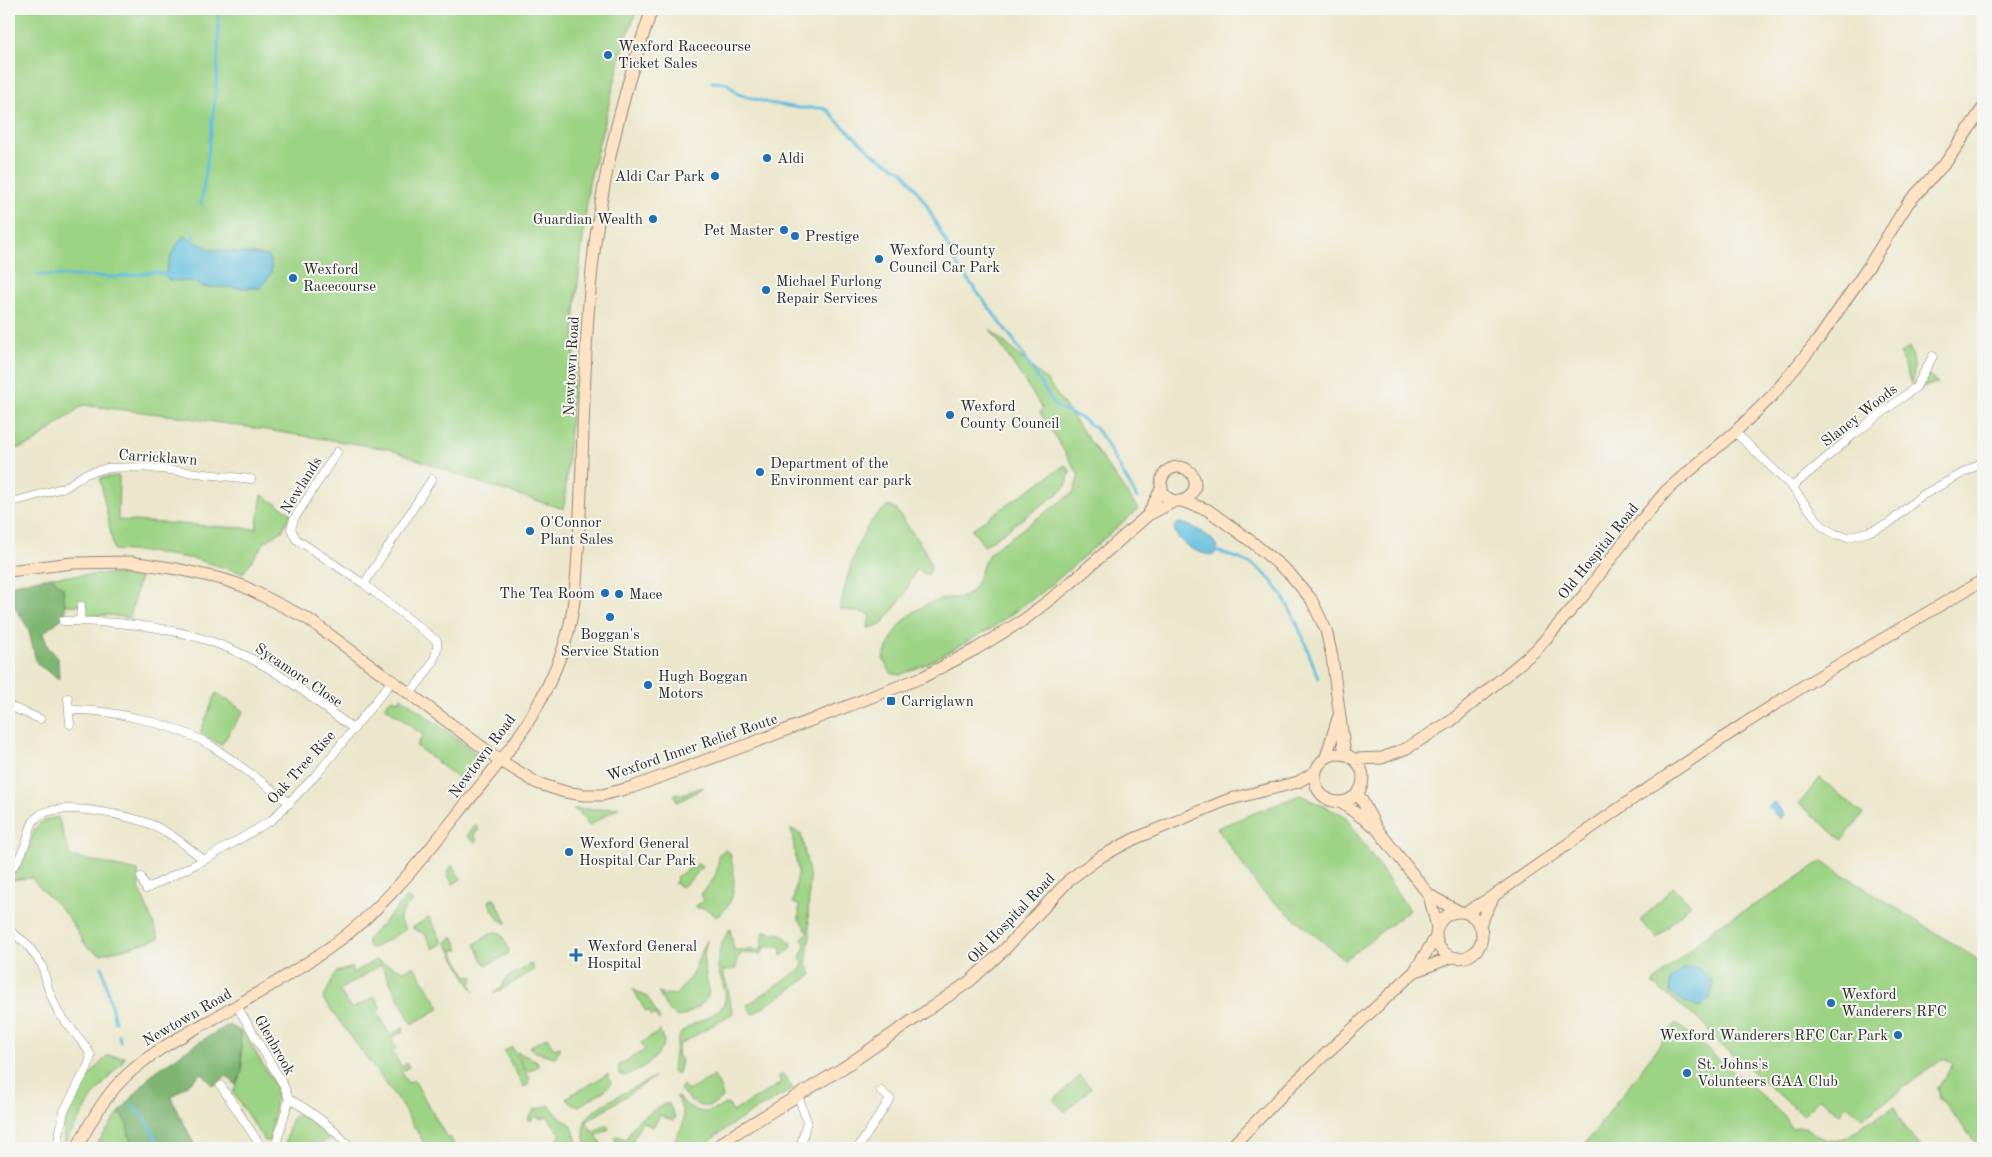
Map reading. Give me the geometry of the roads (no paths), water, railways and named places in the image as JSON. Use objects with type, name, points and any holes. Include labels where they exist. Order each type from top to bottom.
[{"type":"street","name":"Newtown Road","points":[[77,1148],[94,1115],[117,1085],[147,1058],[180,1037],[237,1006],[330,947],[364,920],[404,882],[516,742],[541,699],[557,667],[568,633],[576,583],[588,319],[598,219],[612,140],[636,53],[652,9]]},
{"type":"street","name":"Old Hospital Road","points":[[1363,775],[1382,758],[1407,748],[1451,721],[1536,650],[1585,594],[1628,536],[1666,491],[1735,432],[1773,396],[1818,340],[1870,266],[1908,203],[1947,160],[1981,114],[1983,108]]},
{"type":"street","name":"Slaney Woods","points":[[1792,487],[1853,435],[1916,387],[1933,356]]},
{"type":"street","points":[[1735,432],[1792,487],[1822,526],[1835,534],[1848,537],[1888,524],[1921,496],[1983,462]]},
{"type":"street","name":"Newlands","points":[[337,452],[294,519],[291,529],[296,540],[364,584],[437,641],[438,650],[434,658],[409,695]]},
{"type":"street","name":"Carricklawn","points":[[9,503],[66,486],[85,474],[107,468],[141,467],[251,479]]},
{"type":"street","points":[[1208,510],[1195,488],[1193,475],[1182,467],[1175,467],[1164,475],[1162,488],[1164,494],[1178,501],[1208,510],[1252,542],[1290,574],[1311,599],[1326,630],[1332,657],[1339,715],[1349,757]]},
{"type":"street","points":[[364,584],[432,478]]},
{"type":"street","name":"Wexford Inner Relief Route","points":[[1148,515],[1162,488]]},
{"type":"street","points":[[1178,501],[1192,494],[1195,488]]},
{"type":"street","name":"Wexford Inner Relief Route","points":[[9,571],[72,563],[130,562],[177,569],[222,579],[264,596],[308,620],[501,761],[537,783],[584,795],[602,795],[633,787],[747,746],[923,677],[976,649],[1043,606],[1148,515],[1178,501]]},
{"type":"street","points":[[1230,1148],[1289,1088],[1414,972],[1442,919],[1449,914],[1462,912],[1495,895],[1744,724],[1813,680],[1983,580]]},
{"type":"street","points":[[80,621],[81,606]]},
{"type":"street","name":"Sycamore Close","points":[[63,620],[142,625],[190,635],[222,645],[262,664],[354,729]]},
{"type":"street","name":"Oak Tree Rise","points":[[141,877],[146,889],[204,860],[272,820],[290,804],[320,771],[392,681]]},
{"type":"street","points":[[68,698],[70,724]]},
{"type":"street","points":[[9,706],[40,718]]},
{"type":"street","points":[[69,710],[135,717],[184,733],[211,746],[290,804]]},
{"type":"street","points":[[1326,757],[1339,715]]},
{"type":"street","points":[[1298,782],[1317,791],[1324,798],[1332,802],[1342,803],[1351,800],[1358,793],[1363,775],[1360,766],[1349,757],[1335,754],[1326,757],[1319,764],[1315,772],[1314,782],[1317,791]]},
{"type":"street","name":"Old Hospital Road","points":[[1349,757],[1382,758]]},
{"type":"street","name":"Old Hospital Road","points":[[714,1148],[732,1135],[843,1068],[970,981],[1005,949],[1070,879],[1102,856],[1134,839],[1227,800],[1298,782],[1315,772]]},
{"type":"street","points":[[1358,793],[1377,829],[1429,895],[1475,917],[1480,924],[1483,933],[1482,942],[1470,956],[1452,957],[1444,953],[1438,945],[1429,895]]},
{"type":"street","points":[[1342,803],[1377,829]]},
{"type":"street","points":[[9,872],[23,852],[30,828],[36,818],[46,812],[72,809],[93,810],[128,817],[156,826],[182,842],[204,860]]},
{"type":"street","points":[[1480,924],[1495,895]]},
{"type":"street","points":[[9,934],[11,932],[26,943],[42,964],[48,988],[58,1012],[91,1056],[88,1066],[64,1111],[58,1142],[62,1148]]},
{"type":"street","points":[[1414,972],[1452,957]]},
{"type":"street","name":"Glenbrook","points":[[237,1006],[283,1084],[289,1099],[275,1148]]},
{"type":"street","points":[[220,1086],[262,1148]]},
{"type":"street","points":[[858,1148],[890,1099],[881,1091]]},
{"type":"street","points":[[798,1096],[807,1121],[800,1148]]},
{"type":"street","name":"Glenbrook","points":[[289,1099],[306,1108],[326,1123],[351,1148]]},
{"type":"water","points":[[184,236],[210,249],[268,256],[272,266],[271,274],[260,288],[204,287],[194,282],[169,280],[165,275],[170,259],[177,244]]},
{"type":"water","points":[[1178,523],[1195,528],[1210,538],[1218,546],[1214,555],[1195,551],[1179,539],[1174,527]]},
{"type":"water","points":[[1774,802],[1785,814],[1780,819],[1768,807]]},
{"type":"water","points":[[1684,968],[1699,968],[1713,982],[1710,999],[1699,1007],[1685,1003],[1670,993],[1671,979]]},
{"type":"waterway","points":[[201,204],[216,83],[218,9]]},
{"type":"waterway","points":[[712,82],[727,83],[738,94],[769,103],[799,108],[822,108],[829,111],[836,120],[876,156],[904,172],[926,204],[959,268],[1012,338],[1056,407],[1081,418],[1096,429],[1137,498]]},
{"type":"waterway","points":[[192,240],[194,234]]},
{"type":"waterway","points":[[37,275],[116,277],[156,272],[165,275]]},
{"type":"waterway","points":[[1217,551],[1256,567],[1277,588],[1294,618],[1318,678]]},
{"type":"waterway","points":[[102,967],[115,1022]]},
{"type":"waterway","points":[[119,1035],[120,1042]]},
{"type":"waterway","points":[[131,1104],[147,1121],[160,1148]]},
{"type":"place","name":"Wexford Racecourse Ticket Sales","points":[[608,55]]},
{"type":"place","name":"Aldi","points":[[767,158]]},
{"type":"place","name":"Aldi Car Park","points":[[715,176]]},
{"type":"place","name":"Guardian Wealth","points":[[653,219]]},
{"type":"place","name":"Pet Master","points":[[784,230]]},
{"type":"place","name":"Prestige","points":[[795,236]]},
{"type":"place","name":"Wexford County Council Car Park","points":[[879,259]]},
{"type":"place","name":"Wexford Racecourse","points":[[293,278]]},
{"type":"place","name":"Michael Furlong Repair Services","points":[[766,290]]},
{"type":"place","name":"Wexford County Council","points":[[950,415]]},
{"type":"place","name":"Department of the Environment car park","points":[[760,472]]},
{"type":"place","name":"O'Connor Plant Sales","points":[[530,531]]},
{"type":"place","name":"The Tea Room","points":[[605,593]]},
{"type":"place","name":"Mace","points":[[619,594]]},
{"type":"place","name":"Boggan's Service Station","points":[[610,617]]},
{"type":"place","name":"Hugh Boggan Motors","points":[[648,685]]},
{"type":"place","name":"Carriglawn","points":[[891,701]]},
{"type":"place","name":"Wexford General Hospital Car Park","points":[[569,852]]},
{"type":"place","name":"Wexford General Hospital","points":[[576,955]]},
{"type":"place","name":"Wexford Wanderers RFC","points":[[1831,1003]]},
{"type":"place","name":"Wexford Wanderers RFC Car Park","points":[[1898,1035]]},
{"type":"place","name":"St. Johns's Volunteers GAA Club","points":[[1687,1073]]}]
